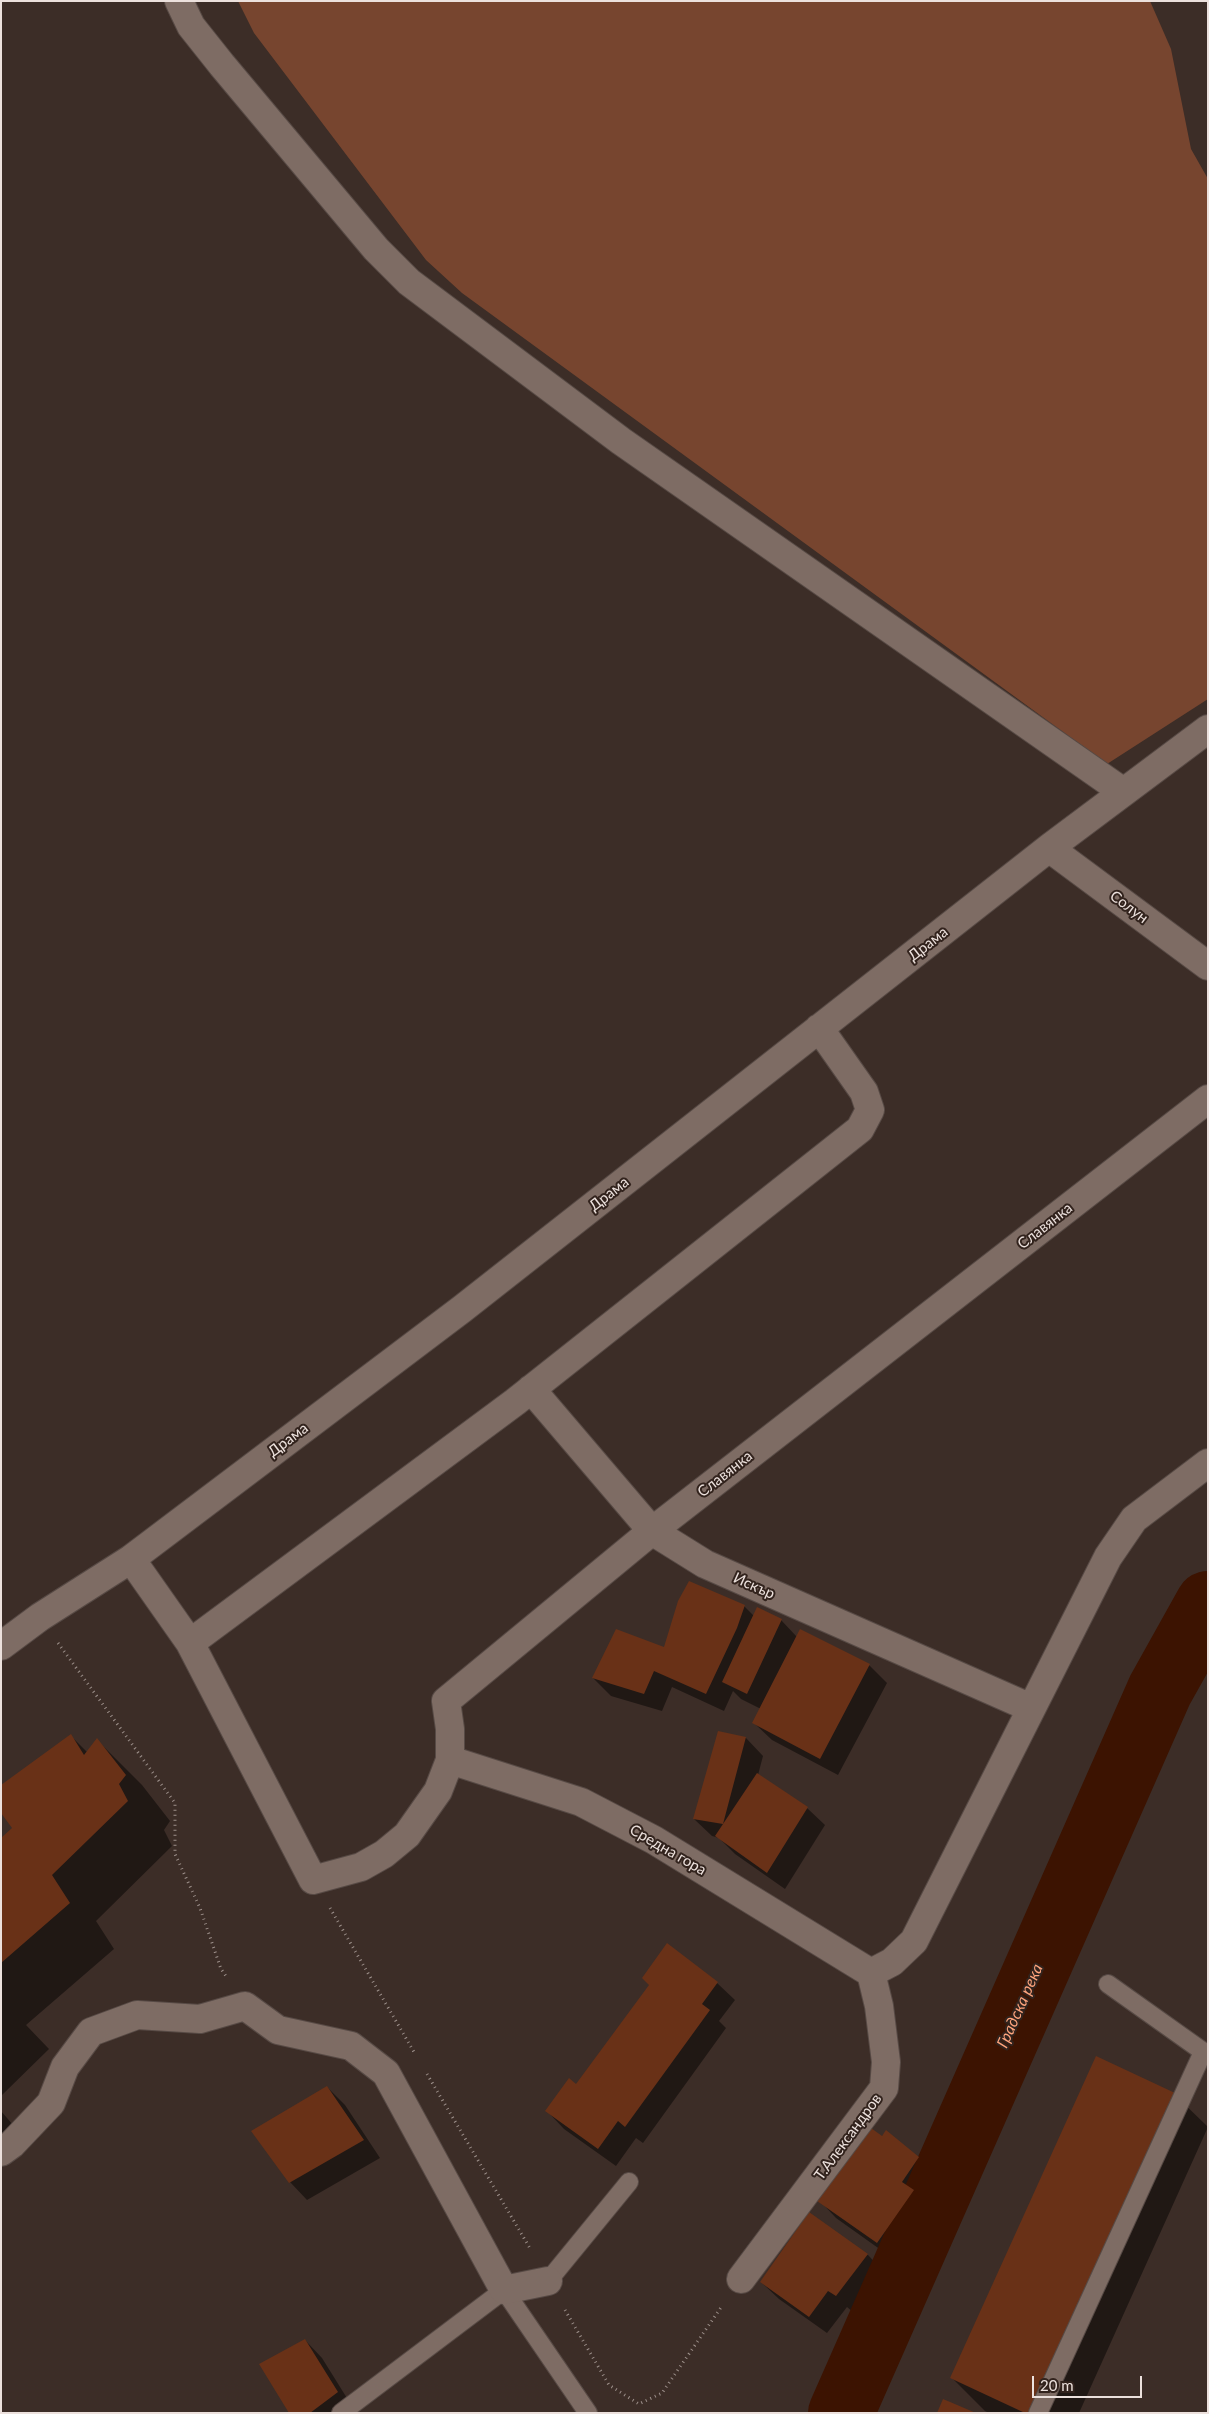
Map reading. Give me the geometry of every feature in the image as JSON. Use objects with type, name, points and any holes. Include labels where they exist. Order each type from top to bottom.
[{"type":"street","points":[[179,1],[191,26],[222,65],[376,249],[409,282],[621,441],[1122,791]]},
{"type":"street","name":"Драма","points":[[4,1640],[131,1559],[462,1309],[1122,791],[1208,729]]},
{"type":"street","name":"Солун","points":[[1050,848],[1208,966]]},
{"type":"street","points":[[190,1643],[531,1389],[860,1129],[870,1110],[864,1092],[819,1028]]},
{"type":"street","name":"Славянка","points":[[313,1880],[361,1867],[384,1854],[407,1835],[438,1791],[450,1760],[450,1729],[446,1701],[652,1531],[1208,1099]]},
{"type":"street","name":"Искър","points":[[531,1389],[652,1531],[706,1564],[1031,1708]]},
{"type":"street","points":[[871,1973],[892,1962],[914,1941],[1108,1557],[1134,1519],[1208,1463]]},
{"type":"street","points":[[131,1559],[190,1643],[313,1880]]},
{"type":"street","name":"Средна гора","points":[[450,1760],[581,1802],[654,1840],[871,1973]]},
{"type":"street","name":"Т.Александров","points":[[741,2279],[884,2088],[886,2062],[871,1973]]},
{"type":"street","points":[[1,2152],[12,2144],[52,2103],[65,2067],[91,2032],[137,2015],[200,2019],[245,2006],[278,2030],[351,2046],[386,2073],[504,2290],[548,2281]]},
{"type":"lane","points":[[1038,2413],[1206,2053],[1108,1984]]},
{"type":"lane","points":[[548,2281],[629,2182]]},
{"type":"lane","points":[[341,2413],[504,2290],[588,2413]]},
{"type":"path","points":[[40,1617],[175,1803],[175,1854],[200,1908],[221,1969],[245,2006]]},
{"type":"path","points":[[313,1880],[418,2059]]},
{"type":"path","points":[[423,2068],[609,2385],[639,2404],[662,2392],[741,2279]]},
{"type":"shaded area","points":[[238,1],[1150,1],[1171,49],[1191,149],[1208,179],[1208,699],[1107,764],[462,293],[426,260],[254,33]]},
{"type":"building","points":[[689,1581],[745,1605],[737,1628],[706,1694],[654,1671],[644,1694],[592,1678],[616,1629],[664,1647],[678,1601]]},
{"type":"building","points":[[757,1607],[782,1619],[747,1694],[722,1682]]},
{"type":"building","points":[[800,1629],[870,1664],[820,1759],[752,1723]]},
{"type":"building","points":[[718,1731],[746,1737],[723,1824],[693,1819]]},
{"type":"building","points":[[71,1734],[84,1755],[97,1738],[126,1775],[119,1784],[128,1801],[52,1875],[70,1903],[1,1963],[1,1838],[12,1828],[1,1813],[1,1785]]},
{"type":"building","points":[[757,1773],[808,1807],[767,1873],[715,1836]]},
{"type":"building","points":[[667,1943],[718,1982],[702,2004],[710,2010],[625,2127],[618,2121],[598,2149],[545,2111],[569,2078],[576,2084],[649,1985],[642,1978]]},
{"type":"building","points":[[1096,2056],[1175,2093],[1031,2413],[1025,2413],[950,2378]]},
{"type":"building","points":[[327,2086],[364,2140],[289,2183],[251,2131]]},
{"type":"building","points":[[871,2128],[882,2136],[886,2130],[919,2157],[902,2182],[914,2190],[877,2243],[817,2201]]},
{"type":"building","points":[[809,2212],[868,2254],[836,2296],[828,2291],[809,2317],[760,2282]]},
{"type":"building","points":[[305,2339],[338,2392],[310,2413],[289,2413],[259,2364]]},
{"type":"building","points":[[943,2399],[976,2413],[937,2413]]},
{"type":"waterway","name":"Градска река","points":[[841,2413],[1160,1690],[1208,1604]]}]
